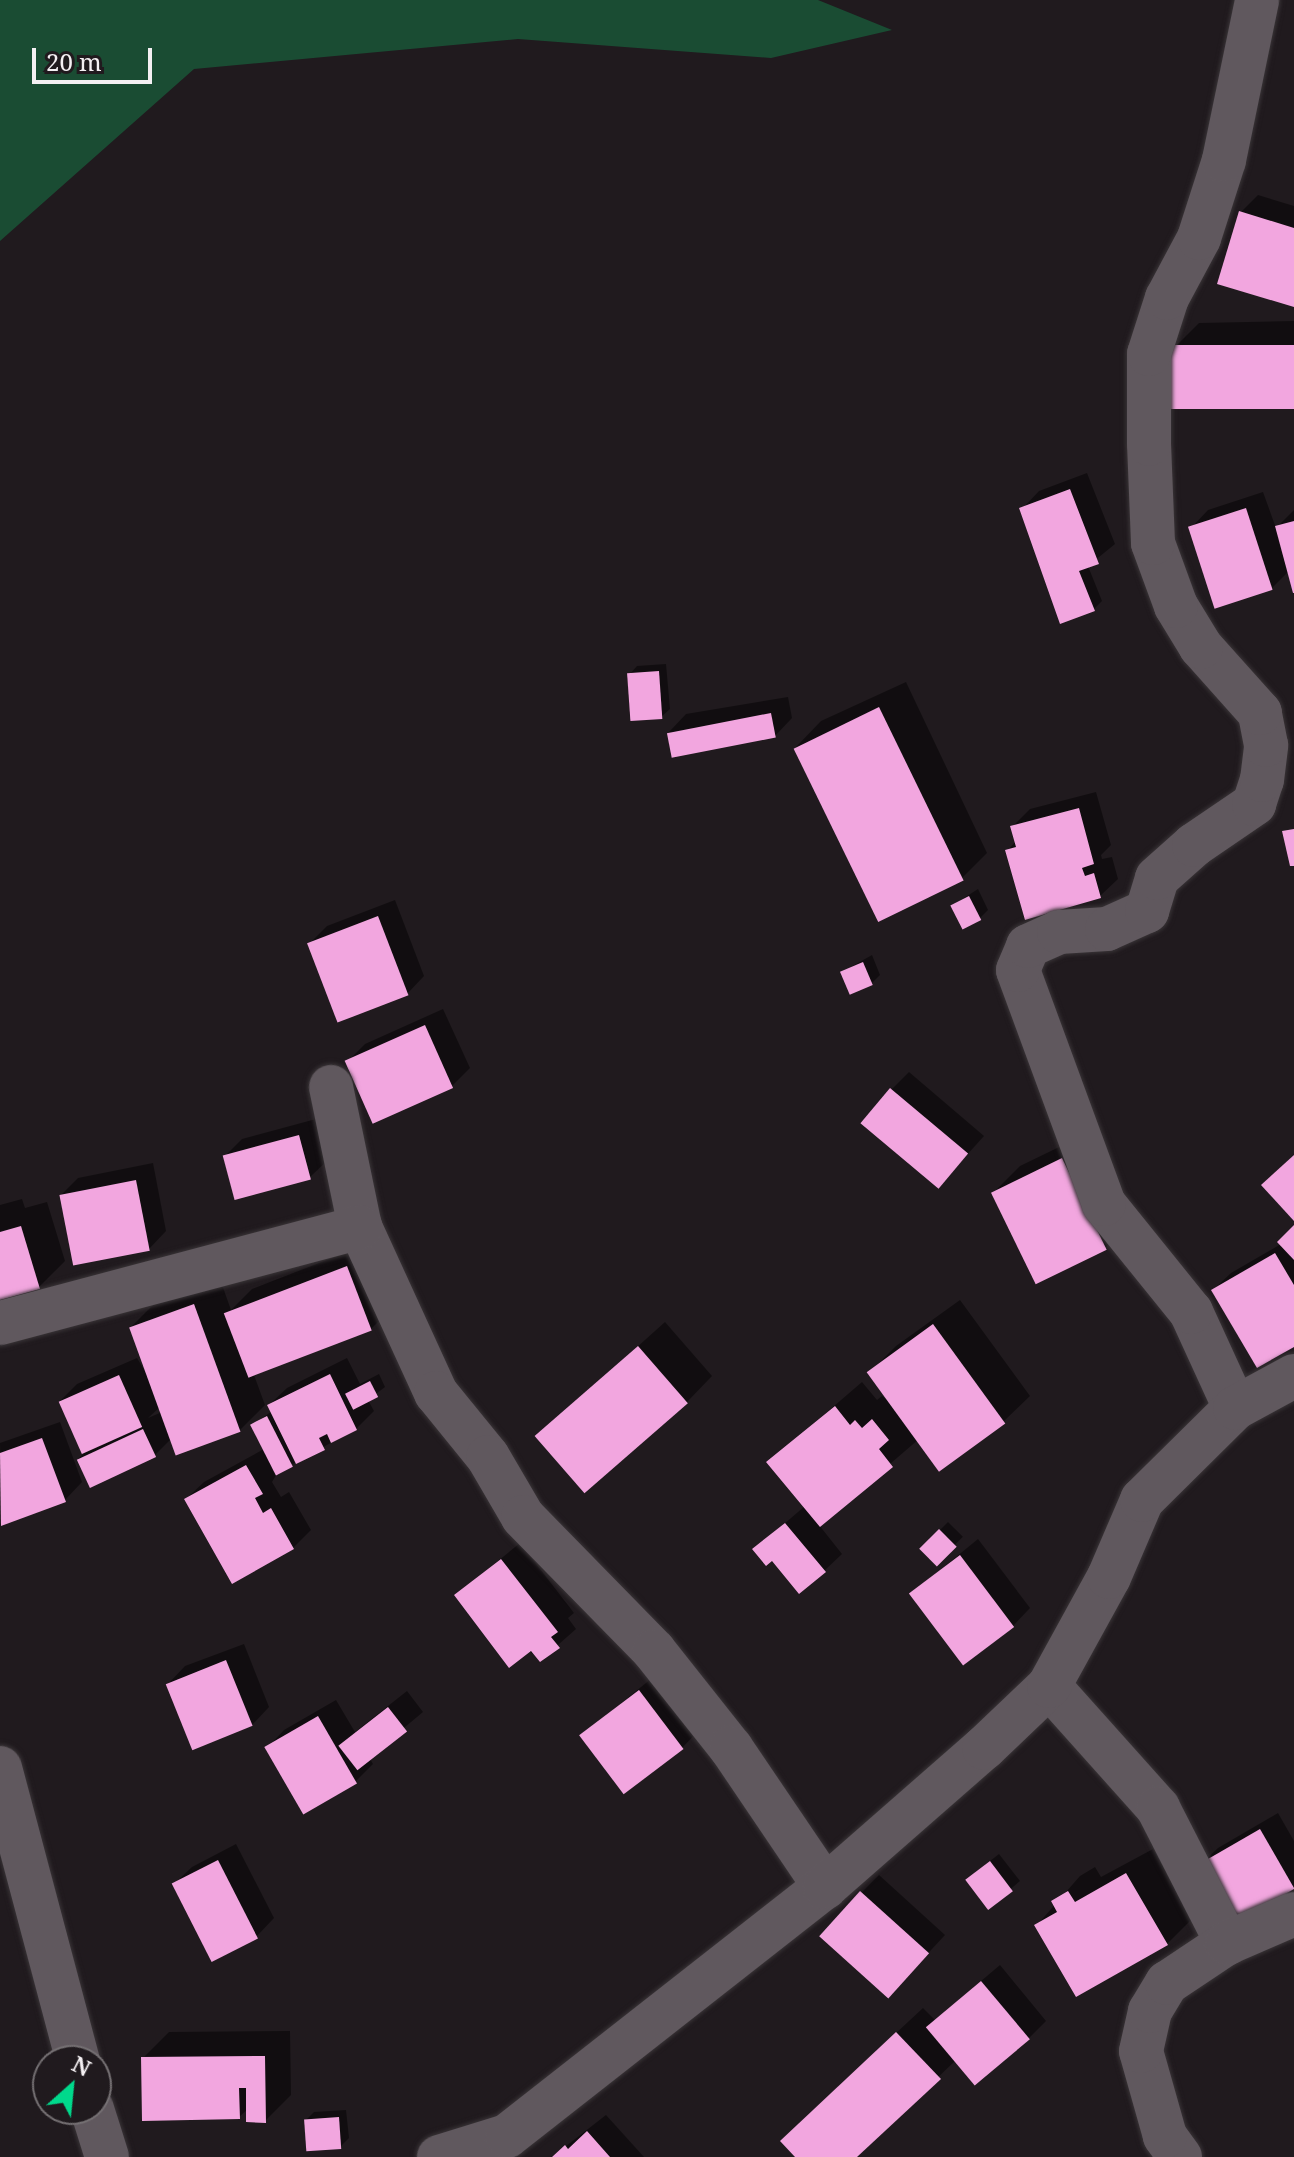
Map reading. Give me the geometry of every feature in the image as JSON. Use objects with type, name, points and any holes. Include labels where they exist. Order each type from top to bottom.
[{"type":"street","points":[[1235,1408],[1191,1312],[1104,1204],[1018,970],[1028,946],[1059,932],[1107,929],[1147,911],[1157,878],[1194,845],[1254,804],[1262,780],[1266,745],[1260,713],[1201,647],[1176,606],[1153,543],[1149,444],[1149,354],[1167,298],[1199,238],[1224,160],[1257,0]]},
{"type":"street","points":[[331,1087],[360,1227],[436,1393],[488,1457],[523,1517],[654,1651],[721,1736],[825,1887]]},
{"type":"street","points":[[0,1323],[360,1227]]},
{"type":"street","points":[[439,2157],[511,2147],[825,1887],[1049,1686],[1109,1577],[1142,1500],[1235,1408],[1294,1376]]},
{"type":"street","points":[[1049,1686],[1158,1808],[1227,1943]]},
{"type":"street","points":[[0,1768],[74,2045]]},
{"type":"street","points":[[1180,2157],[1165,2136],[1141,2051],[1150,2011],[1167,1983],[1227,1943],[1294,1914]]},
{"type":"street","points":[[97,2125],[107,2157]]},
{"type":"shaded area","points":[[0,0],[818,0],[892,30],[771,58],[518,39],[194,69],[0,241]]},
{"type":"building","points":[[1239,211],[1294,228],[1294,307],[1217,284]]},
{"type":"building","points":[[1171,345],[1294,345],[1294,409],[1171,409]]},
{"type":"building","points":[[1070,489],[1099,564],[1079,571],[1095,611],[1060,624],[1019,508]]},
{"type":"building","points":[[1246,508],[1273,590],[1215,609],[1188,527]]},
{"type":"building","points":[[1294,521],[1294,593],[1293,593],[1275,526]]},
{"type":"building","points":[[659,671],[662,719],[630,721],[627,673]]},
{"type":"building","points":[[879,707],[964,880],[878,922],[794,749]]},
{"type":"building","points":[[771,713],[776,738],[672,758],[667,733]]},
{"type":"building","points":[[1079,808],[1094,864],[1082,868],[1085,876],[1094,873],[1101,898],[1025,920],[1005,850],[1016,847],[1010,826]]},
{"type":"building","points":[[1294,829],[1294,866],[1290,866],[1282,831]]},
{"type":"building","points":[[969,896],[981,920],[963,930],[950,906]]},
{"type":"building","points":[[378,916],[408,995],[338,1023],[307,943]]},
{"type":"building","points":[[863,962],[873,985],[850,995],[840,972]]},
{"type":"building","points":[[425,1025],[453,1088],[373,1124],[345,1061]]},
{"type":"building","points":[[890,1088],[968,1154],[939,1189],[860,1123]]},
{"type":"building","points":[[299,1135],[311,1179],[235,1200],[223,1155]]},
{"type":"building","points":[[1294,1155],[1294,1221],[1261,1185]]},
{"type":"building","points":[[1062,1158],[1107,1250],[1036,1284],[991,1193]]},
{"type":"building","points":[[136,1180],[150,1251],[73,1266],[59,1195]]},
{"type":"building","points":[[1294,1225],[1294,1260],[1277,1242]]},
{"type":"building","points":[[21,1226],[40,1289],[0,1300],[0,1232]]},
{"type":"building","points":[[1275,1253],[1294,1285],[1294,1347],[1257,1368],[1211,1290]]},
{"type":"building","points":[[347,1266],[372,1330],[248,1378],[224,1313]]},
{"type":"building","points":[[194,1304],[241,1432],[176,1455],[129,1328]]},
{"type":"building","points":[[933,1324],[1005,1424],[939,1472],[867,1372]]},
{"type":"building","points":[[638,1346],[688,1403],[584,1493],[535,1436]]},
{"type":"building","points":[[330,1374],[357,1430],[331,1443],[327,1434],[319,1438],[325,1450],[296,1464],[267,1405]]},
{"type":"building","points":[[119,1375],[142,1427],[82,1454],[59,1402]]},
{"type":"building","points":[[370,1381],[378,1397],[353,1410],[345,1394]]},
{"type":"building","points":[[835,1406],[850,1425],[855,1420],[862,1428],[872,1419],[889,1440],[879,1449],[893,1467],[820,1527],[766,1462]]},
{"type":"building","points":[[267,1416],[293,1467],[276,1475],[250,1425]]},
{"type":"building","points":[[143,1429],[156,1457],[90,1488],[77,1460]]},
{"type":"building","points":[[42,1438],[66,1502],[1,1526],[0,1453]]},
{"type":"building","points":[[246,1465],[263,1494],[255,1498],[263,1513],[271,1508],[294,1549],[232,1584],[184,1499]]},
{"type":"building","points":[[785,1523],[826,1572],[799,1594],[772,1561],[766,1566],[752,1549]]},
{"type":"building","points":[[939,1529],[957,1547],[937,1566],[919,1549]]},
{"type":"building","points":[[960,1555],[1014,1627],[963,1665],[909,1594]]},
{"type":"building","points":[[501,1559],[558,1632],[551,1637],[560,1648],[540,1662],[531,1651],[509,1668],[454,1595]]},
{"type":"building","points":[[226,1660],[253,1726],[192,1750],[166,1684]]},
{"type":"building","points":[[639,1690],[684,1749],[624,1794],[579,1735]]},
{"type":"building","points":[[388,1707],[407,1731],[357,1770],[338,1746]]},
{"type":"building","points":[[318,1716],[357,1784],[303,1815],[264,1747]]},
{"type":"building","points":[[1260,1829],[1294,1889],[1232,1925],[1198,1865]]},
{"type":"building","points":[[218,1860],[258,1938],[212,1962],[172,1884]]},
{"type":"building","points":[[990,1861],[1013,1891],[988,1910],[965,1880]]},
{"type":"building","points":[[1126,1873],[1168,1945],[1076,1997],[1034,1925],[1057,1912],[1051,1901],[1068,1891],[1075,1902]]},
{"type":"building","points":[[860,1891],[929,1953],[888,1999],[819,1936]]},
{"type":"building","points":[[981,1981],[1030,2039],[975,2086],[926,2027]]},
{"type":"building","points":[[896,2032],[941,2079],[857,2157],[795,2157],[780,2141]]},
{"type":"building","points":[[265,2056],[266,2123],[246,2122],[246,2088],[239,2088],[240,2119],[142,2121],[141,2057]]},
{"type":"building","points":[[339,2117],[341,2149],[306,2151],[304,2119]]},
{"type":"building","points":[[587,2131],[610,2157],[552,2157],[565,2145],[568,2149]]}]
